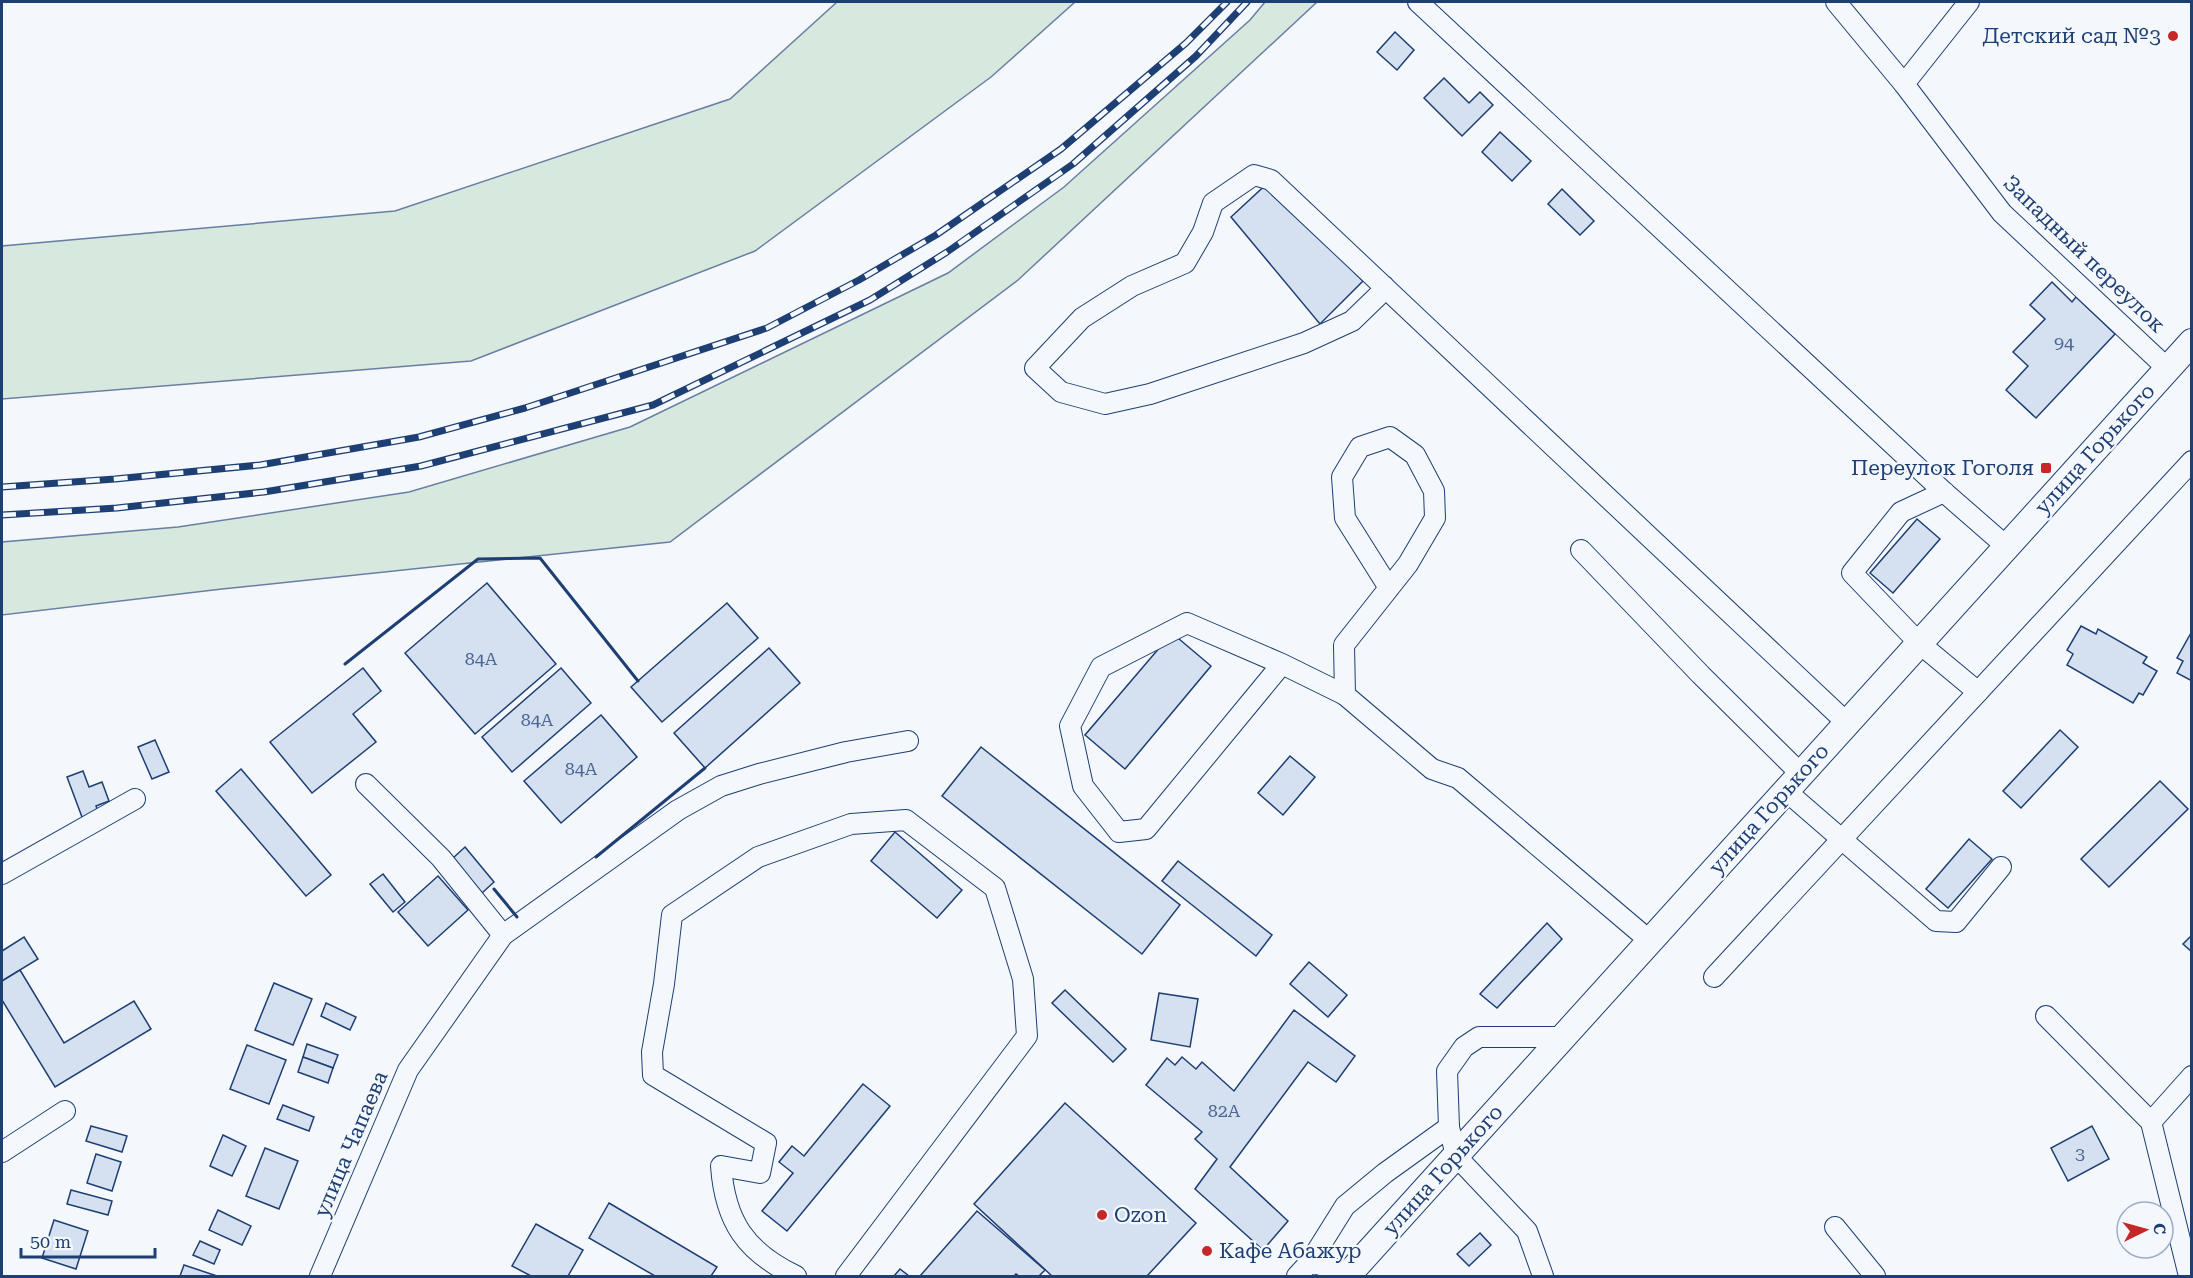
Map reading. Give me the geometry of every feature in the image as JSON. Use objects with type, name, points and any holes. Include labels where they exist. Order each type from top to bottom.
[{"type":"main road","name":"улица Горького","points":[[1349,1275],[2192,342]]},
{"type":"street","points":[[1418,2],[1944,492],[2007,547]]},
{"type":"street","name":"Западный переулок","points":[[1836,2],[1904,84],[2002,213],[2168,369]]},
{"type":"street","points":[[1904,84],[1969,2]]},
{"type":"street","points":[[1384,286],[1383,291],[1352,321],[1305,343],[1150,394],[1105,404],[1061,392],[1035,368],[1082,318],[1132,286],[1185,263],[1203,232],[1213,203],[1254,175],[1271,180],[1384,286],[1847,723]]},
{"type":"street","points":[[1345,695],[1344,645],[1408,564],[1435,518],[1434,491],[1415,455],[1390,437],[1360,447],[1342,477],[1345,518],[1389,588]]},
{"type":"street","points":[[1714,977],[2192,461]]},
{"type":"street","points":[[1944,492],[1901,512],[1852,573],[1919,643],[1977,692]]},
{"type":"street","points":[[1581,549],[1701,675],[1841,839],[1936,921],[1956,922],[2001,867]]},
{"type":"street","points":[[1282,664],[1146,829],[1119,832],[1083,786],[1070,726],[1101,667],[1187,623],[1282,664],[1345,695],[1432,770],[1458,778],[1650,941]]},
{"type":"street","name":"улица Чапаева","points":[[320,1276],[408,1070],[503,935],[678,810],[721,786],[846,752],[908,741]]},
{"type":"street","points":[[366,784],[441,858],[503,935]]},
{"type":"street","points":[[2,874],[135,799]]},
{"type":"street","points":[[796,1276],[772,1265],[739,1232],[723,1192],[721,1166],[760,1173],[766,1143],[653,1075],[652,1052],[664,984],[672,915],[758,857],[851,824],[906,820],[995,888],[1023,979],[1026,1036],[846,1276]]},
{"type":"street","points":[[2046,1016],[2151,1122],[2189,1276]]},
{"type":"street","points":[[1544,1276],[1527,1231],[1456,1156],[1449,1127],[1447,1071],[1464,1047],[1479,1037],[1564,1037]]},
{"type":"street","points":[[2151,1122],[2192,1076]]},
{"type":"street","points":[[2,1152],[65,1111]]},
{"type":"street","points":[[1297,1276],[1310,1262],[1345,1206],[1385,1173],[1449,1127]]},
{"type":"street","points":[[1835,1227],[1875,1276]]},
{"type":"street","points":[[1310,1262],[1349,1275]]},
{"type":"shaded area","points":[[837,2],[1075,2],[991,77],[755,251],[471,361],[2,399],[2,246],[395,211],[730,99]]},
{"type":"shaded area","points":[[1265,2],[1317,2],[1018,280],[670,542],[222,589],[2,615],[2,542],[178,527],[409,492],[630,427],[948,273],[1064,187],[1250,20]]},
{"type":"building","points":[[1395,32],[1414,50],[1397,70],[1377,52]]},
{"type":"building","points":[[1444,78],[1469,103],[1480,92],[1493,105],[1462,136],[1424,98]]},
{"type":"building","points":[[1500,132],[1531,161],[1512,181],[1482,152]]},
{"type":"building","points":[[1271,180],[1285,204],[1363,281],[1320,324],[1231,217]]},
{"type":"building","points":[[1562,189],[1594,221],[1580,235],[1548,204]]},
{"type":"building","points":[[2052,282],[2072,302],[2076,297],[2115,334],[2036,418],[2006,390],[2028,366],[2013,352],[2045,319],[2030,305]]},
{"type":"building","points":[[1917,519],[1940,539],[1893,593],[1870,573]]},
{"type":"building","points":[[487,583],[556,664],[475,734],[405,653]]},
{"type":"building","points":[[727,603],[758,638],[662,722],[631,687]]},
{"type":"building","points":[[2081,626],[2096,634],[2098,629],[2147,657],[2143,663],[2157,671],[2143,695],[2139,693],[2133,703],[2067,665],[2073,654],[2067,650]]},
{"type":"building","points":[[1172,633],[1211,666],[1125,769],[1085,735]]},
{"type":"building","points":[[2191,633],[2192,681],[2177,673],[2183,661],[2177,658]]},
{"type":"building","points":[[769,648],[800,683],[705,768],[674,733]]},
{"type":"building","points":[[363,668],[381,691],[353,714],[376,742],[312,793],[270,742]]},
{"type":"building","points":[[561,668],[591,703],[512,772],[482,737]]},
{"type":"building","points":[[601,715],[637,757],[561,823],[524,781]]},
{"type":"building","points":[[2060,730],[2078,747],[2021,808],[2003,791]]},
{"type":"building","points":[[155,740],[169,772],[152,779],[138,747]]},
{"type":"building","points":[[981,747],[1180,905],[1142,954],[942,796]]},
{"type":"building","points":[[1290,756],[1315,777],[1283,815],[1258,793]]},
{"type":"building","points":[[241,769],[331,875],[306,896],[216,791]]},
{"type":"building","points":[[83,771],[89,787],[102,782],[109,801],[96,806],[101,819],[85,825],[67,777]]},
{"type":"building","points":[[2160,781],[2188,809],[2109,887],[2081,859]]},
{"type":"building","points":[[895,832],[962,890],[937,918],[871,861]]},
{"type":"building","points":[[1969,839],[1992,859],[1948,908],[1926,889]]},
{"type":"building","points":[[465,847],[494,882],[482,893],[453,858]]},
{"type":"building","points":[[1178,861],[1272,935],[1256,956],[1162,881]]},
{"type":"building","points":[[383,874],[405,902],[393,912],[370,884]]},
{"type":"building","points":[[438,876],[468,910],[428,946],[398,912]]},
{"type":"building","points":[[1547,923],[1562,939],[1497,1008],[1480,994]]},
{"type":"building","points":[[2192,935],[2192,952],[2183,944]]},
{"type":"building","points":[[24,937],[38,959],[2,981],[2,951]]},
{"type":"building","points":[[1309,962],[1347,995],[1328,1017],[1290,984]]},
{"type":"building","points":[[20,970],[64,1043],[134,1001],[151,1029],[55,1087],[2,1000],[2,981]]},
{"type":"building","points":[[274,983],[312,999],[293,1045],[255,1030]]},
{"type":"building","points":[[1065,990],[1126,1049],[1113,1062],[1052,1003]]},
{"type":"building","points":[[1159,993],[1198,999],[1190,1047],[1151,1040]]},
{"type":"building","points":[[326,1003],[356,1017],[350,1030],[321,1016]]},
{"type":"building","points":[[1294,1010],[1355,1056],[1336,1082],[1308,1062],[1230,1167],[1288,1221],[1263,1250],[1195,1189],[1217,1159],[1195,1139],[1202,1132],[1146,1085],[1167,1058],[1175,1065],[1182,1057],[1196,1069],[1202,1062],[1234,1091]]},
{"type":"building","points":[[307,1044],[338,1055],[333,1068],[303,1057]]},
{"type":"building","points":[[247,1045],[286,1060],[269,1104],[230,1089]]},
{"type":"building","points":[[303,1057],[333,1068],[328,1083],[298,1072]]},
{"type":"building","points":[[863,1084],[890,1106],[787,1231],[762,1211],[793,1173],[779,1162],[792,1146],[804,1156]]},
{"type":"building","points":[[1065,1103],[1196,1223],[1147,1276],[1052,1276],[974,1204]]},
{"type":"building","points":[[283,1105],[314,1117],[309,1131],[277,1119]]},
{"type":"building","points":[[91,1126],[127,1136],[122,1152],[86,1141]]},
{"type":"building","points":[[2092,1126],[2109,1159],[2068,1181],[2051,1148]]},
{"type":"building","points":[[223,1135],[246,1146],[232,1176],[210,1166]]},
{"type":"building","points":[[265,1148],[298,1161],[279,1209],[246,1196]]},
{"type":"building","points":[[96,1154],[121,1162],[112,1191],[87,1183]]},
{"type":"building","points":[[71,1190],[112,1201],[108,1215],[67,1204]]},
{"type":"building","points":[[609,1203],[717,1267],[711,1276],[655,1276],[589,1238]]},
{"type":"building","points":[[218,1210],[251,1226],[242,1245],[209,1230]]},
{"type":"building","points":[[977,1211],[1045,1270],[1039,1276],[1016,1274],[1014,1276],[920,1276]]},
{"type":"building","points":[[54,1220],[88,1231],[76,1269],[42,1258]]},
{"type":"building","points":[[536,1224],[583,1250],[568,1276],[531,1276],[512,1266]]},
{"type":"building","points":[[1480,1233],[1491,1245],[1469,1266],[1457,1254]]},
{"type":"building","points":[[200,1241],[220,1250],[214,1264],[193,1255]]},
{"type":"building","points":[[184,1265],[217,1276],[180,1276]]},
{"type":"building","points":[[900,1269],[909,1276],[894,1276]]},
{"type":"railway","points":[[2,487],[260,465],[419,437],[525,408],[767,328],[859,280],[936,235],[1061,149],[1186,43],[1227,2]]},
{"type":"railway","points":[[2,515],[117,508],[264,492],[421,466],[653,405],[870,300],[947,252],[1073,164],[1196,56],[1247,2]]},
{"type":"wall","points":[[345,664],[478,559],[540,558],[638,681]]},
{"type":"wall","points":[[596,857],[705,768]]},
{"type":"wall","points":[[494,889],[517,917]]},
{"type":"place","name":"Детский сад №3","points":[[2173,36]]},
{"type":"place","name":"Переулок Гоголя","points":[[2046,468]]},
{"type":"place","name":"Ozon","points":[[1102,1215]]},
{"type":"place","name":"Кафе Абажур","points":[[1207,1251]]}]
